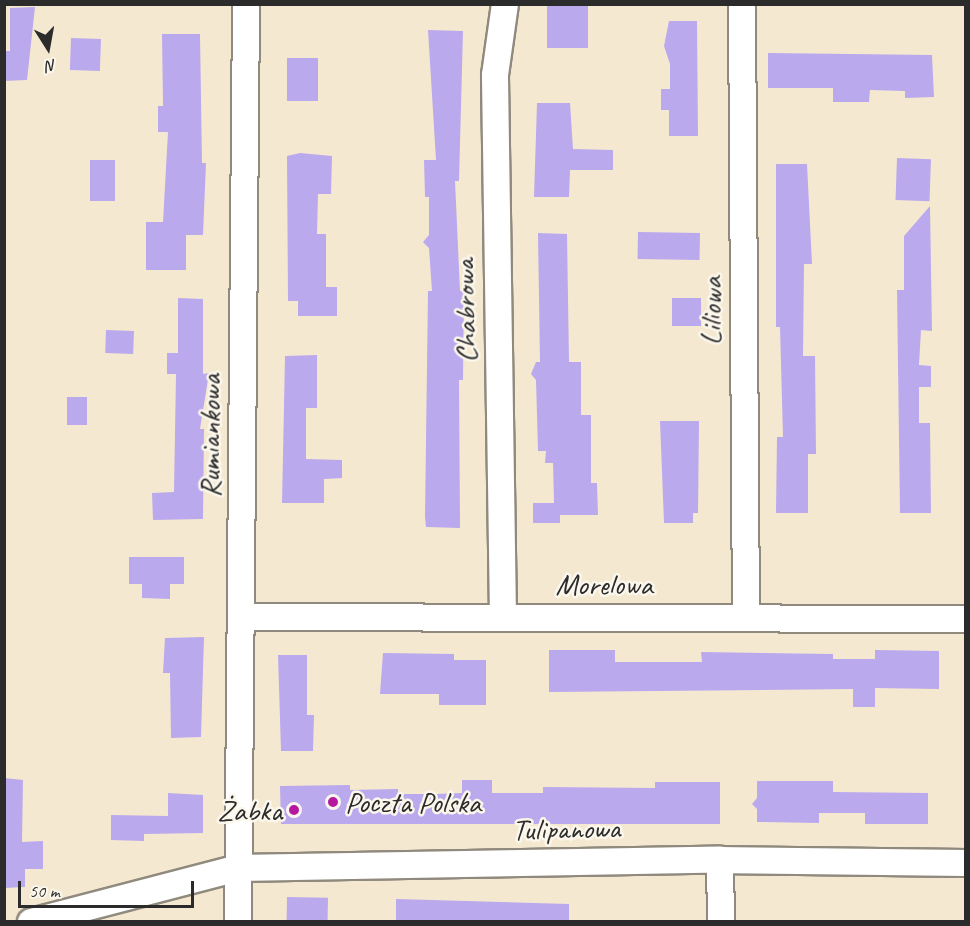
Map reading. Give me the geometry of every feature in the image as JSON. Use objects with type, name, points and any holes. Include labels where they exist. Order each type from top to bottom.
[{"type":"street","name":"Rumiankowa","points":[[238,921],[246,4]]},
{"type":"street","name":"Chabrowa","points":[[503,617],[495,75],[505,4]]},
{"type":"street","name":"Liliowa","points":[[742,4],[746,616]]},
{"type":"street","name":"Morelowa","points":[[242,617],[746,616],[966,619]]},
{"type":"street","name":"Tulipanowa","points":[[31,921],[238,868],[720,860],[966,863]]},
{"type":"street","points":[[720,860],[721,921]]},
{"type":"building","points":[[547,4],[588,4],[588,48],[547,48]]},
{"type":"building","points":[[35,7],[27,80],[4,81],[4,51],[10,51],[10,8]]},
{"type":"building","points":[[669,21],[697,21],[698,136],[669,136],[669,110],[661,110],[661,89],[670,89],[670,64],[664,46]]},
{"type":"building","points":[[428,30],[463,31],[459,181],[455,181],[460,291],[464,291],[463,380],[459,380],[460,528],[426,527],[425,517],[428,291],[432,291],[429,248],[423,242],[429,235],[429,197],[425,197],[424,160],[436,160]]},
{"type":"building","points":[[162,34],[200,34],[202,163],[206,163],[203,235],[186,235],[186,270],[146,270],[146,222],[163,222],[168,132],[158,132],[158,106],[163,106]]},
{"type":"building","points":[[71,38],[101,39],[100,71],[70,70]]},
{"type":"building","points":[[768,53],[932,55],[934,97],[905,98],[905,91],[870,90],[869,102],[833,102],[833,88],[768,88]]},
{"type":"building","points":[[287,58],[318,58],[318,101],[287,101]]},
{"type":"building","points":[[537,103],[570,103],[573,149],[613,150],[613,170],[570,170],[569,197],[534,197]]},
{"type":"building","points":[[300,153],[332,156],[331,194],[318,194],[317,234],[326,234],[326,287],[337,287],[337,316],[298,316],[298,301],[288,301],[287,156]]},
{"type":"building","points":[[897,158],[931,159],[930,201],[896,200]]},
{"type":"building","points":[[90,160],[115,160],[115,201],[90,201]]},
{"type":"building","points":[[776,164],[807,164],[812,264],[804,264],[803,356],[815,356],[816,454],[808,454],[808,513],[776,513],[777,437],[783,437],[780,327],[776,327]]},
{"type":"building","points":[[930,206],[932,331],[921,330],[919,365],[931,366],[931,387],[919,387],[919,423],[930,423],[931,513],[900,513],[897,290],[904,290],[904,236]]},
{"type":"building","points":[[638,232],[700,233],[700,260],[638,259]]},
{"type":"building","points":[[538,233],[567,234],[569,362],[581,362],[581,415],[591,415],[591,483],[597,483],[598,515],[560,515],[560,523],[533,523],[533,503],[554,503],[553,463],[545,463],[546,451],[538,451],[536,380],[531,374],[536,362],[540,362]]},
{"type":"building","points":[[178,298],[203,299],[203,374],[209,373],[200,429],[204,429],[203,519],[153,520],[152,493],[174,492],[176,374],[167,374],[167,353],[178,353]]},
{"type":"building","points":[[672,298],[701,298],[701,326],[672,326]]},
{"type":"building","points":[[106,330],[134,331],[133,354],[105,353]]},
{"type":"building","points":[[317,355],[317,408],[306,408],[306,459],[342,460],[342,478],[324,479],[324,503],[282,503],[285,356]]},
{"type":"building","points":[[67,397],[87,397],[87,425],[67,425]]},
{"type":"building","points":[[660,421],[699,421],[698,513],[693,513],[693,523],[664,523]]},
{"type":"building","points":[[129,557],[184,557],[184,584],[170,584],[170,599],[142,598],[142,584],[129,584]]},
{"type":"building","points":[[204,637],[201,737],[171,738],[170,673],[163,673],[165,638]]},
{"type":"building","points":[[549,650],[615,650],[615,662],[702,662],[701,652],[833,654],[833,659],[875,659],[875,650],[939,651],[939,689],[875,688],[875,707],[853,707],[853,689],[549,692]]},
{"type":"building","points":[[383,653],[454,654],[454,660],[486,660],[486,705],[439,705],[439,694],[380,694]]},
{"type":"building","points":[[278,655],[307,655],[307,715],[314,715],[313,751],[281,751]]},
{"type":"building","points":[[4,778],[23,780],[22,842],[43,841],[43,869],[25,869],[25,887],[4,888]]},
{"type":"building","points":[[462,780],[492,780],[492,793],[543,793],[543,787],[655,788],[655,782],[720,782],[720,824],[281,824],[280,786],[350,785],[350,790],[398,789],[398,794],[437,794],[462,793]]},
{"type":"building","points":[[757,781],[833,781],[833,792],[928,793],[928,824],[865,824],[865,813],[819,813],[819,823],[757,822],[757,809],[752,804],[757,798]]},
{"type":"building","points":[[168,793],[203,795],[203,833],[144,834],[144,841],[111,840],[111,815],[168,816]]},
{"type":"building","points":[[287,897],[328,898],[328,922],[287,921]]},
{"type":"building","points":[[396,899],[569,904],[569,921],[396,921]]},
{"type":"place","name":"Poczta Polska","points":[[333,802]]},
{"type":"place","name":"Żabka","points":[[294,810]]}]
